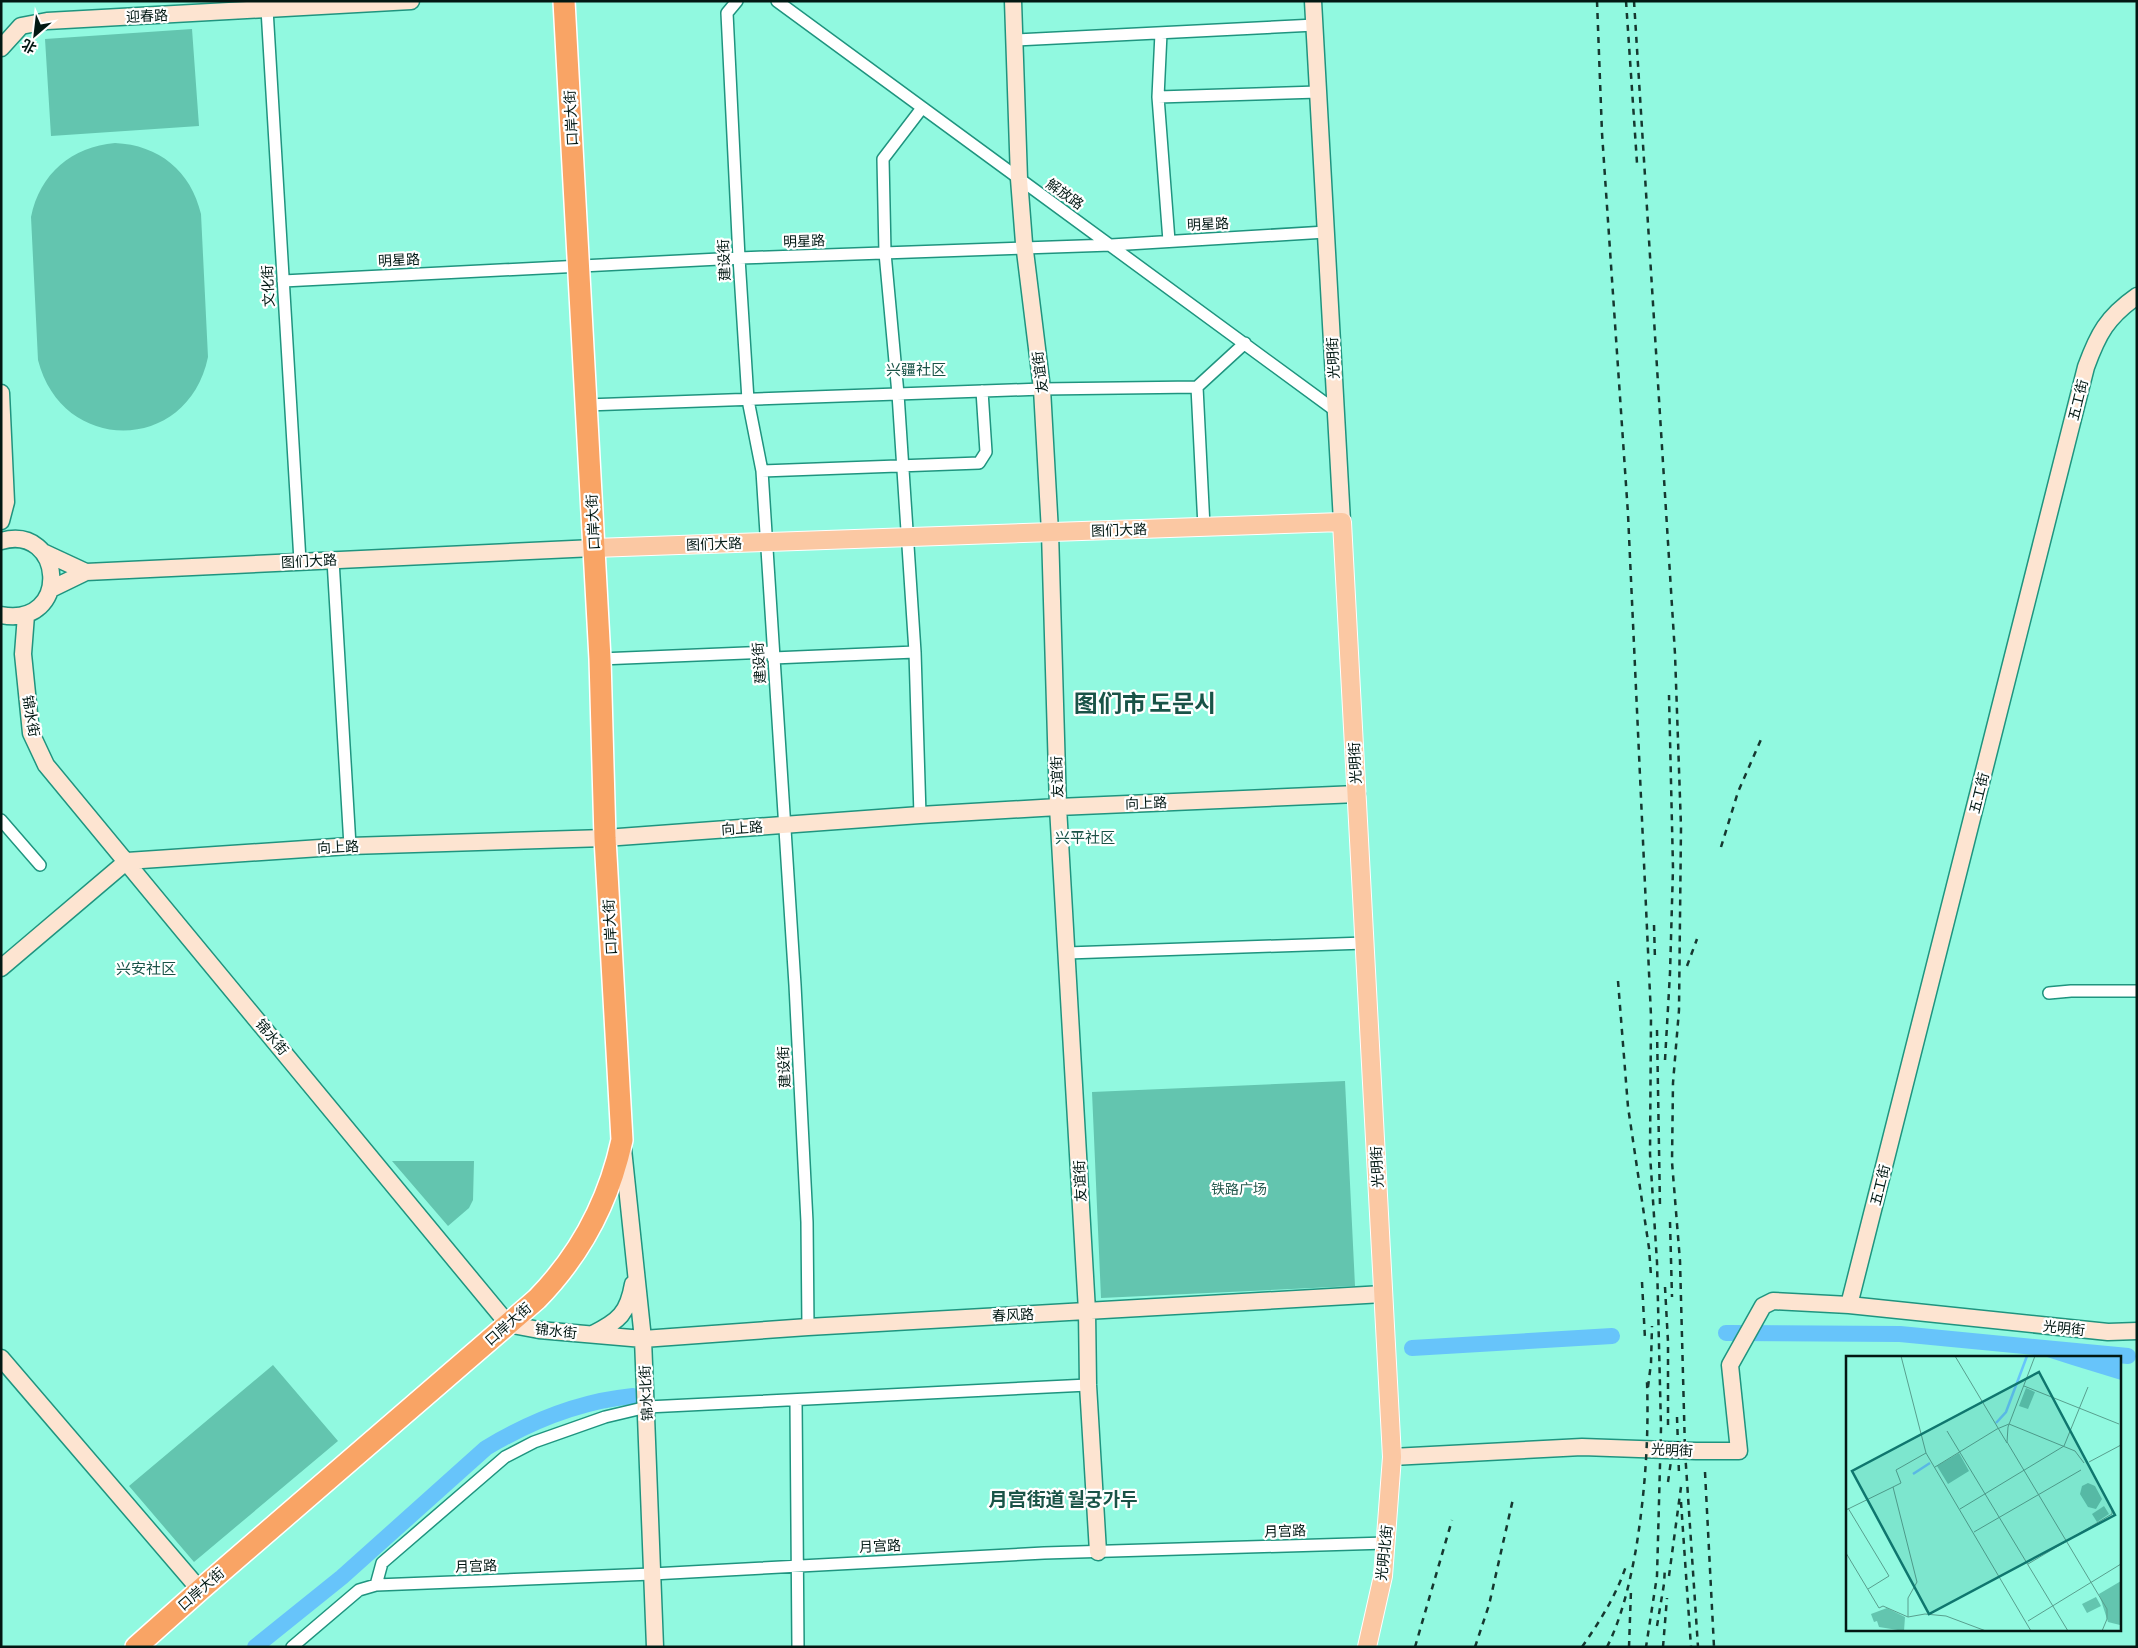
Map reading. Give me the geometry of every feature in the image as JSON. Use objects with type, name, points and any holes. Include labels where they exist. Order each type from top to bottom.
[{"type":"highway","name":"口岸大街","points":[[136,1647],[537,1299],[570,1262],[605,1196],[616,1168],[622,1140],[605,838],[600,659],[564,1]]},
{"type":"main road","name":"图们大路","points":[[594,548],[1342,522]]},
{"type":"main road","name":"光明街","points":[[1342,522],[1392,1457]]},
{"type":"main road","name":"光明北街","points":[[1367,1647],[1383,1576],[1392,1457]]},
{"type":"street","name":"迎春路","points":[[1,48],[21,26],[32,23],[411,1]]},
{"type":"street","name":"建设街","points":[[736,1],[727,13],[739,258],[748,400],[762,471],[783,825],[795,985],[807,1222],[808,1327]]},
{"type":"street","name":"解放路","points":[[777,1],[1336,411]]},
{"type":"street","name":"友谊街","points":[[1013,1],[1019,179],[1024,248],[1042,389],[1050,532],[1058,807],[1087,1311],[1088,1385],[1098,1552]]},
{"type":"street","name":"光明街","points":[[1313,1],[1342,522]]},
{"type":"street","name":"文化街","points":[[267,9],[300,561]]},
{"type":"street","points":[[1015,40],[1314,25]]},
{"type":"street","points":[[1161,33],[1158,97],[1169,241]]},
{"type":"street","points":[[1158,97],[1318,92]]},
{"type":"street","points":[[920,815],[915,652],[898,394],[885,253],[883,159],[922,108]]},
{"type":"street","name":"明星路","points":[[283,281],[739,258],[1111,245],[1326,232]]},
{"type":"street","name":"五工街","points":[[1849,1305],[2086,367],[2101,330],[2110,318],[2137,296]]},
{"type":"street","points":[[586,405],[1042,389],[1197,387],[1245,343]]},
{"type":"street","points":[[1197,387],[1204,527]]},
{"type":"street","points":[[762,471],[979,463],[986,452],[982,391]]},
{"type":"street","points":[[1,393],[6,502],[1,521]]},
{"type":"street","points":[[1,540],[22,539],[34,544],[43,552],[86,572]]},
{"type":"street","name":"图们大路","points":[[86,572],[594,548]]},
{"type":"street","points":[[1,615],[13,617],[26,615],[37,609],[46,600],[51,589],[52,576],[50,564],[43,552]]},
{"type":"street","points":[[333,560],[350,846]]},
{"type":"street","points":[[51,589],[86,572]]},
{"type":"street","name":"锦水街","points":[[26,615],[23,654],[31,733],[46,765],[508,1324],[539,1330],[643,1339]]},
{"type":"street","points":[[600,659],[915,652]]},
{"type":"street","name":"向上路","points":[[127,861],[350,846],[605,838],[1058,807],[1357,794]]},
{"type":"street","points":[[1,820],[40,864]]},
{"type":"street","points":[[1,968],[127,861]]},
{"type":"street","points":[[1067,953],[1365,944]]},
{"type":"street","points":[[2048,993],[2137,991]]},
{"type":"street","name":"锦水北街","points":[[622,1140],[643,1339],[655,1647]]},
{"type":"street","points":[[593,1334],[618,1320],[630,1302],[635,1269]]},
{"type":"street","name":"春风路","points":[[643,1339],[808,1327],[1384,1294]]},
{"type":"street","name":"光明街","points":[[1392,1457],[1582,1447],[1739,1451],[1730,1365],[1764,1306],[1773,1301],[1849,1305],[2108,1332],[2137,1331]]},
{"type":"street","points":[[1,1358],[200,1590]]},
{"type":"street","points":[[292,1647],[359,1590],[376,1585],[382,1563],[505,1457],[534,1442],[605,1417],[647,1407],[1088,1385]]},
{"type":"street","points":[[796,1401],[798,1647]]},
{"type":"street","name":"月宫路","points":[[376,1585],[652,1574],[1098,1552],[1386,1543]]},
{"type":"green space","points":[[192,29],[199,126],[51,136],[45,39]]},
{"type":"green space","points":[[115,143],[146,149],[159,155],[171,163],[190,185],[201,214],[208,357],[196,389],[176,412],[152,426],[125,430],[97,426],[72,413],[51,391],[38,360],[31,217],[35,201],[42,187],[60,165],[85,150]]},
{"type":"green space","name":"铁路广场","points":[[1345,1081],[1355,1286],[1101,1298],[1092,1092]]},
{"type":"green space","points":[[392,1161],[474,1161],[473,1200],[469,1208],[448,1226]]},
{"type":"green space","points":[[273,1365],[338,1441],[194,1562],[129,1486]]},
{"type":"waterway","points":[[1726,1333],[1900,1334],[2128,1356]]},
{"type":"waterway","points":[[1412,1348],[1612,1336]]},
{"type":"waterway","points":[[255,1647],[342,1577],[486,1448],[521,1429],[557,1414],[594,1402],[633,1396]]},
{"type":"railway","points":[[1597,1],[1602,133],[1628,514],[1651,1016],[1650,1154],[1657,1262],[1661,1428],[1657,1576],[1646,1647]]},
{"type":"railway","points":[[1626,1],[1637,163]]},
{"type":"railway","points":[[1634,1],[1675,654],[1681,827],[1679,1010],[1673,1083],[1672,1162],[1680,1261],[1685,1451],[1698,1647]]},
{"type":"railway","points":[[1665,1060],[1673,868],[1669,695]]},
{"type":"railway","points":[[1721,847],[1738,792],[1763,735]]},
{"type":"railway","points":[[1654,925],[1655,960]]},
{"type":"railway","points":[[1687,966],[1697,939]]},
{"type":"railway","points":[[1618,981],[1628,1107],[1649,1248],[1651,1276]]},
{"type":"railway","points":[[1657,1030],[1660,1207]]},
{"type":"railway","points":[[1670,1222],[1672,1297]]},
{"type":"railway","points":[[1642,1282],[1645,1339]]},
{"type":"railway","points":[[1665,1287],[1668,1342],[1668,1427]]},
{"type":"railway","points":[[1648,1387],[1652,1326]]},
{"type":"railway","points":[[1607,1647],[1625,1599],[1636,1549],[1646,1466],[1647,1382]]},
{"type":"railway","points":[[1677,1417],[1679,1474]]},
{"type":"railway","points":[[1668,1482],[1673,1447]]},
{"type":"railway","points":[[1705,1472],[1714,1647]]},
{"type":"railway","points":[[1669,1576],[1681,1487]]},
{"type":"railway","points":[[1475,1647],[1489,1605],[1513,1499]]},
{"type":"railway","points":[[1681,1502],[1691,1647]]},
{"type":"railway","points":[[1415,1647],[1452,1520]]},
{"type":"railway","points":[[1582,1647],[1607,1608],[1626,1566]]},
{"type":"railway","points":[[1657,1626],[1665,1567]]},
{"type":"railway","points":[[1629,1647],[1631,1590]]},
{"type":"railway","points":[[1663,1647],[1667,1598]]},
{"type":"district","name":"兴疆社区","points":[[916,370]]},
{"type":"district","name":"图们市 도문시","points":[[1145,704]]},
{"type":"district","name":"兴平社区","points":[[1085,838]]},
{"type":"district","name":"兴安社区","points":[[146,969]]},
{"type":"district","name":"月宫街道 월궁가두","points":[[1063,1499]]}]
